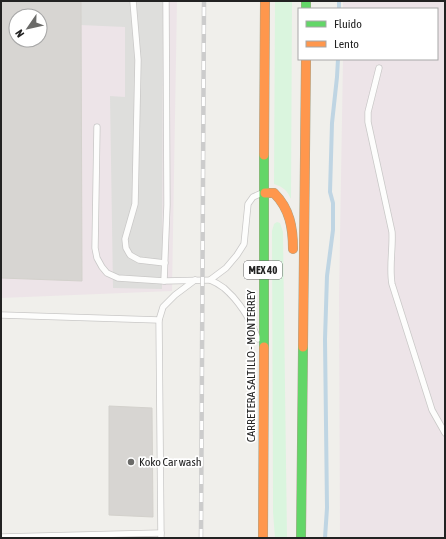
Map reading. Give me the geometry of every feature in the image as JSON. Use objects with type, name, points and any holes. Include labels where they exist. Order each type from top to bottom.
[{"type":"main road","name":"CARRETERA SALTILLO - MONTERREY","points":[[263,538],[265,1]]},
{"type":"main road","points":[[301,538],[306,60]]},
{"type":"main road","points":[[265,193],[274,193],[284,204],[290,217],[293,231],[293,255]]},
{"type":"main road","points":[[294,356],[302,419]]},
{"type":"main road","points":[[264,473],[270,538]]},
{"type":"lane","points":[[133,1],[138,60],[135,204],[125,239],[126,248],[130,255],[139,260],[165,263]]},
{"type":"lane","points":[[164,281],[167,205],[166,1]]},
{"type":"lane","points":[[379,68],[368,112],[368,122],[392,232],[393,248],[390,272],[392,284],[432,410],[445,433]]},
{"type":"lane","points":[[97,127],[95,248],[97,258],[102,267],[107,273],[118,278],[164,281],[210,280],[224,288],[242,309],[254,329],[263,353]]},
{"type":"lane","points":[[210,280],[226,268],[244,244],[248,204],[253,197],[265,193]]},
{"type":"lane","points":[[1,537],[161,535],[159,320],[163,307],[175,295],[196,280]]},
{"type":"lane","points":[[1,315],[159,320]]},
{"type":"shaded area","points":[[1,1],[177,1],[172,291],[1,298]]},
{"type":"shaded area","points":[[81,1],[163,1],[162,289],[113,288],[110,96],[125,97],[125,27],[80,25]]},
{"type":"shaded area","points":[[343,1],[445,1],[445,538],[340,538],[339,297],[343,60],[438,60],[438,8],[343,8]]},
{"type":"green space","points":[[275,1],[292,1],[291,199],[284,189],[274,184]]},
{"type":"green space","points":[[277,222],[280,223],[283,232],[287,538],[275,538],[273,512],[272,231],[274,224]]},
{"type":"building","points":[[1,1],[81,1],[82,281],[1,278]]},
{"type":"building","name":"Koko Car wash","points":[[109,406],[152,408],[153,517],[109,515]]},
{"type":"waterway","points":[[339,1],[339,8]]},
{"type":"waterway","points":[[325,538],[327,508],[325,339],[327,276],[333,230],[333,203],[330,192],[332,123],[338,60]]},
{"type":"railway","points":[[201,538],[204,1]]},
{"type":"traffic: fast","points":[[306,1],[306,8]]},
{"type":"traffic: fast","points":[[264,155],[264,347]]},
{"type":"traffic: fast","points":[[301,538],[303,347]]},
{"type":"traffic: slow","points":[[264,155],[265,1]]},
{"type":"traffic: slow","points":[[303,347],[306,60]]},
{"type":"traffic: slow","points":[[265,193],[274,193],[284,206],[290,219],[293,249]]},
{"type":"traffic: slow","points":[[263,538],[264,347]]},
{"type":"place","name":"Koko Car wash","points":[[131,462]]}]
